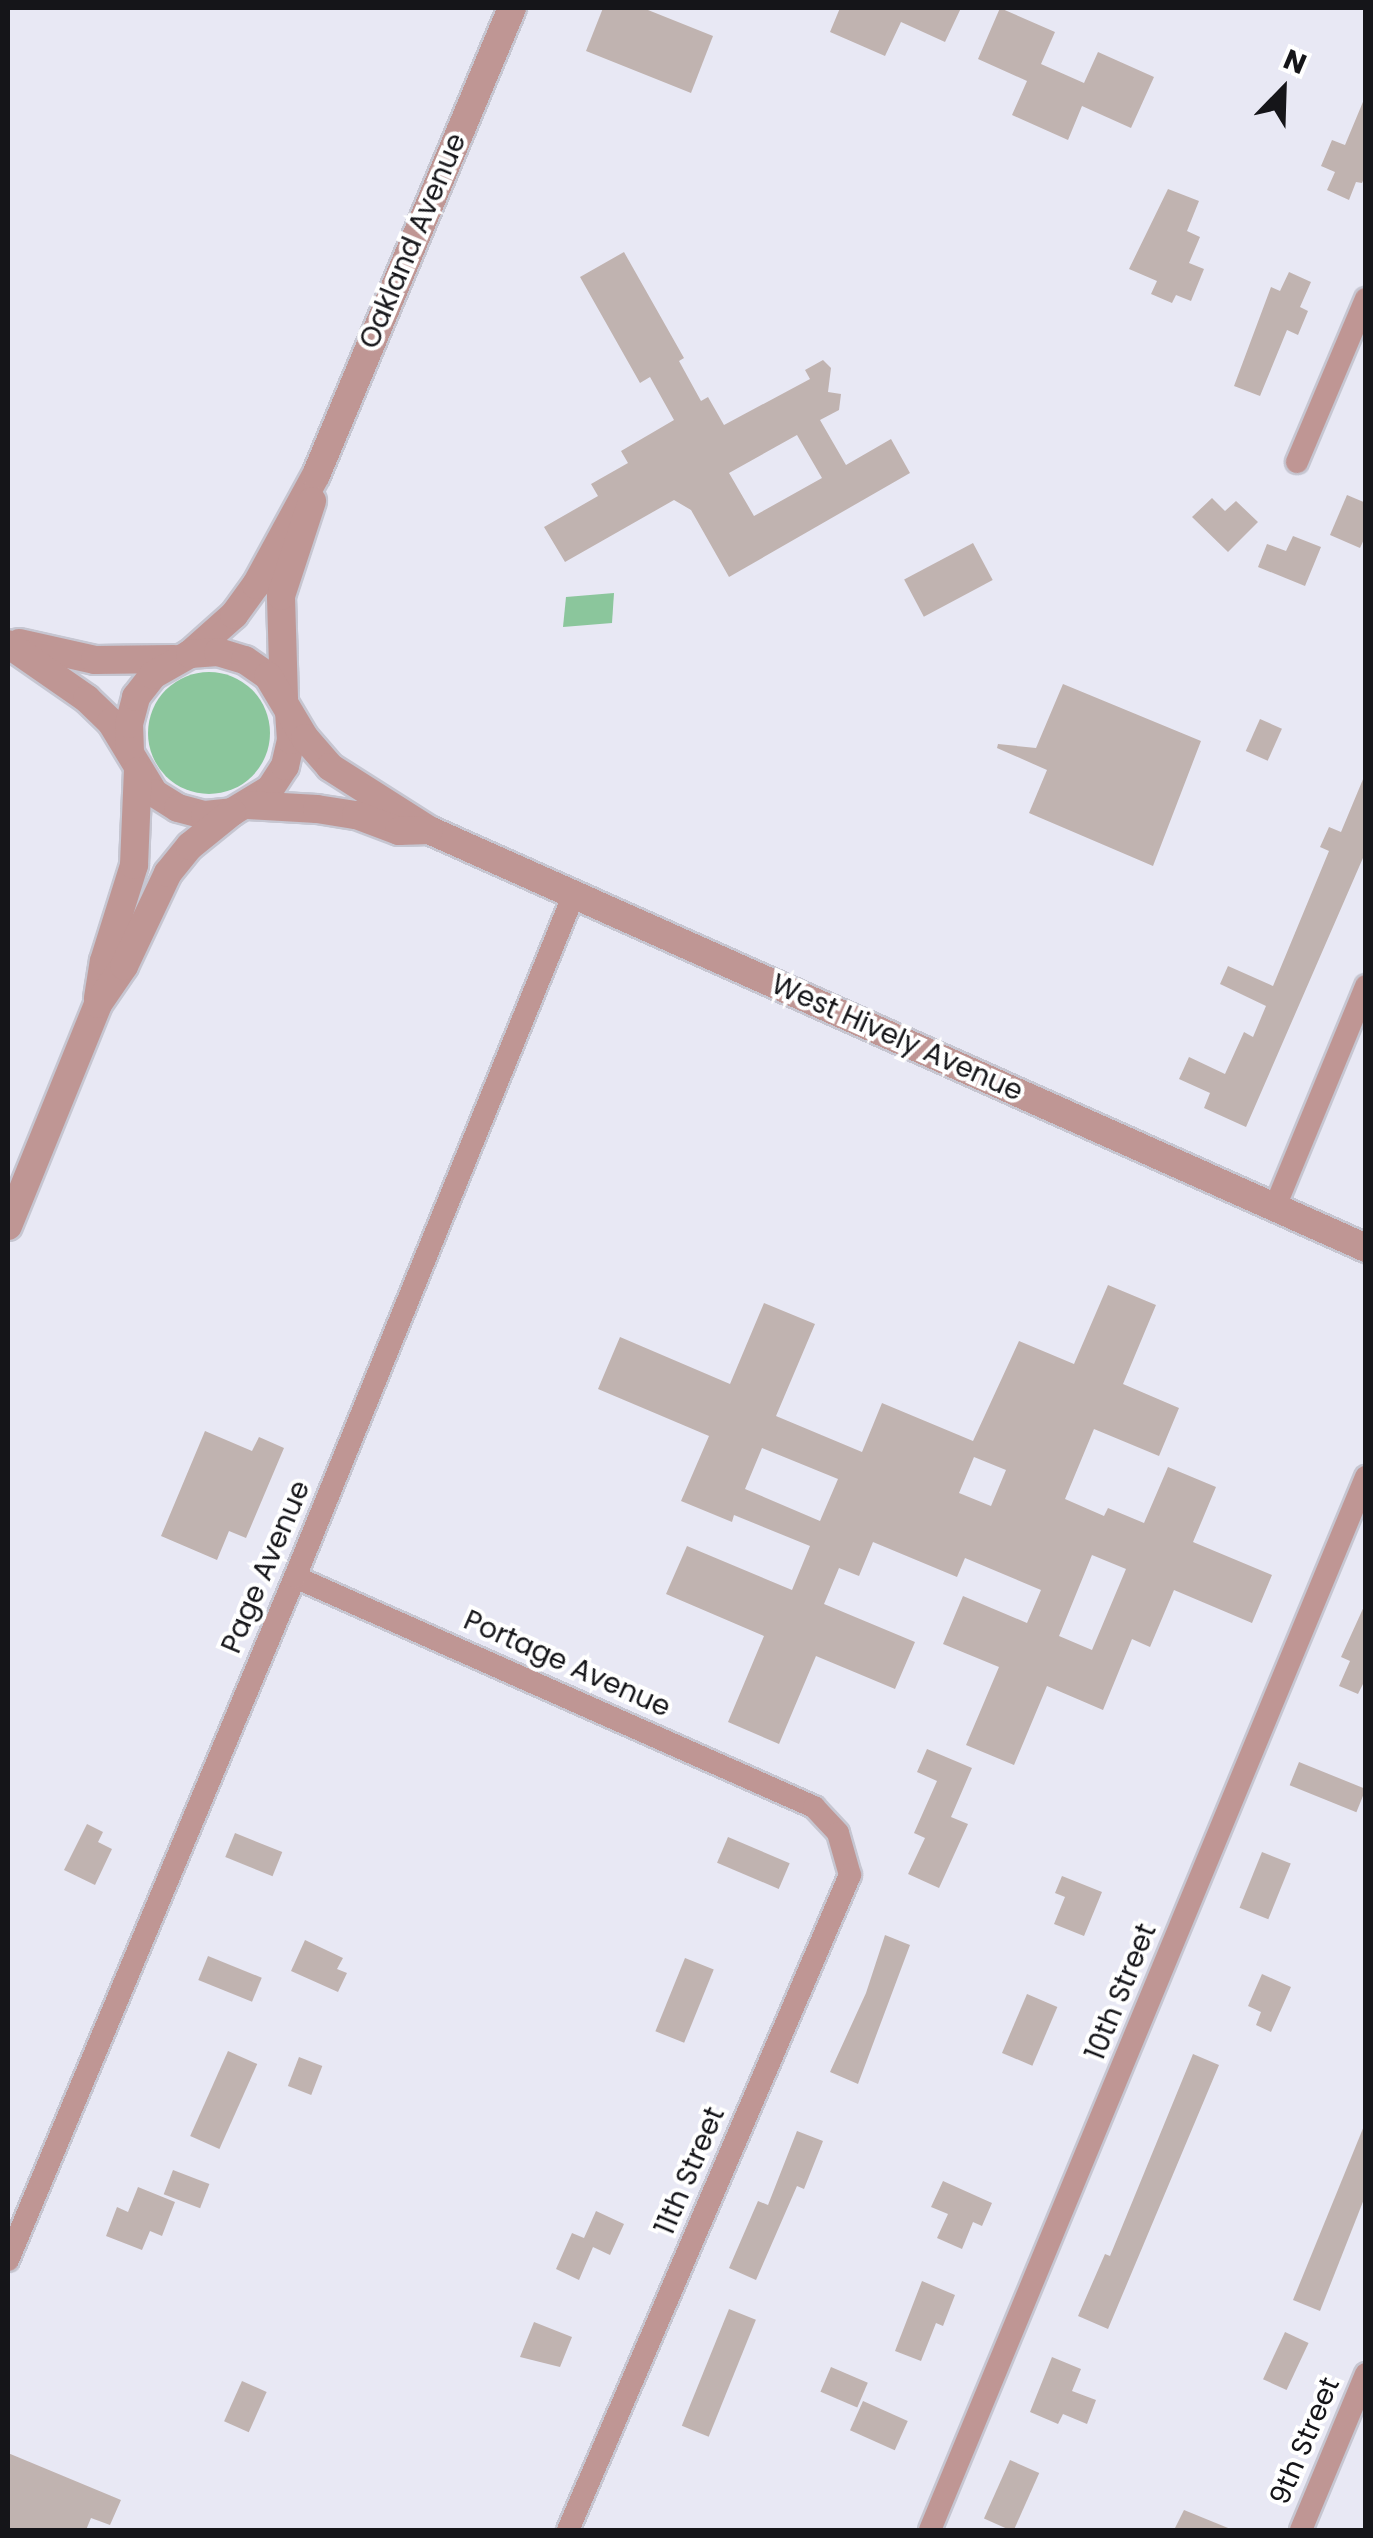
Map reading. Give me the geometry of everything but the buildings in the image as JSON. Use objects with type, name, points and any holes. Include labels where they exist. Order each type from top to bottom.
[{"type":"street","name":"Oakland Avenue","points":[[183,657],[234,615],[256,585],[316,475],[512,8]]},
{"type":"street","points":[[1297,462],[1366,299]]},
{"type":"street","name":"Oakland Avenue","points":[[286,706],[282,596],[309,518],[316,475]]},
{"type":"street","points":[[8,642],[95,660],[218,652],[245,660],[268,676],[330,767],[428,830]]},
{"type":"street","points":[[8,642],[87,698],[111,722],[154,793],[178,808],[205,814],[240,809],[317,808],[356,815],[399,831],[428,830]]},
{"type":"street","points":[[98,1004],[104,961],[134,864],[134,761],[128,724],[136,698],[153,675],[183,657]]},
{"type":"street","points":[[8,1226],[98,1004],[124,966],[168,873],[190,846],[270,789],[285,766],[292,740],[286,706]]},
{"type":"street","name":"West Hively Avenue","points":[[428,830],[1366,1248]]},
{"type":"street","name":"Page Avenue","points":[[8,2260],[296,1577],[574,894]]},
{"type":"street","points":[[1274,1207],[1366,986]]},
{"type":"street","name":"10th Street","points":[[930,2530],[1366,1477]]},
{"type":"street","name":"Portage Avenue","points":[[296,1577],[814,1806],[838,1833]]},
{"type":"street","name":"11th Street","points":[[568,2530],[850,1875],[838,1833]]},
{"type":"street","name":"9th Street","points":[[1300,2530],[1366,2374]]},
{"type":"green space","points":[[614,593],[612,623],[563,627],[566,597]]},
{"type":"green space","points":[[209,672],[232,677],[252,690],[265,710],[270,733],[265,756],[252,776],[232,789],[209,794],[186,789],[166,776],[153,756],[148,733],[153,710],[166,690],[186,677]]}]
